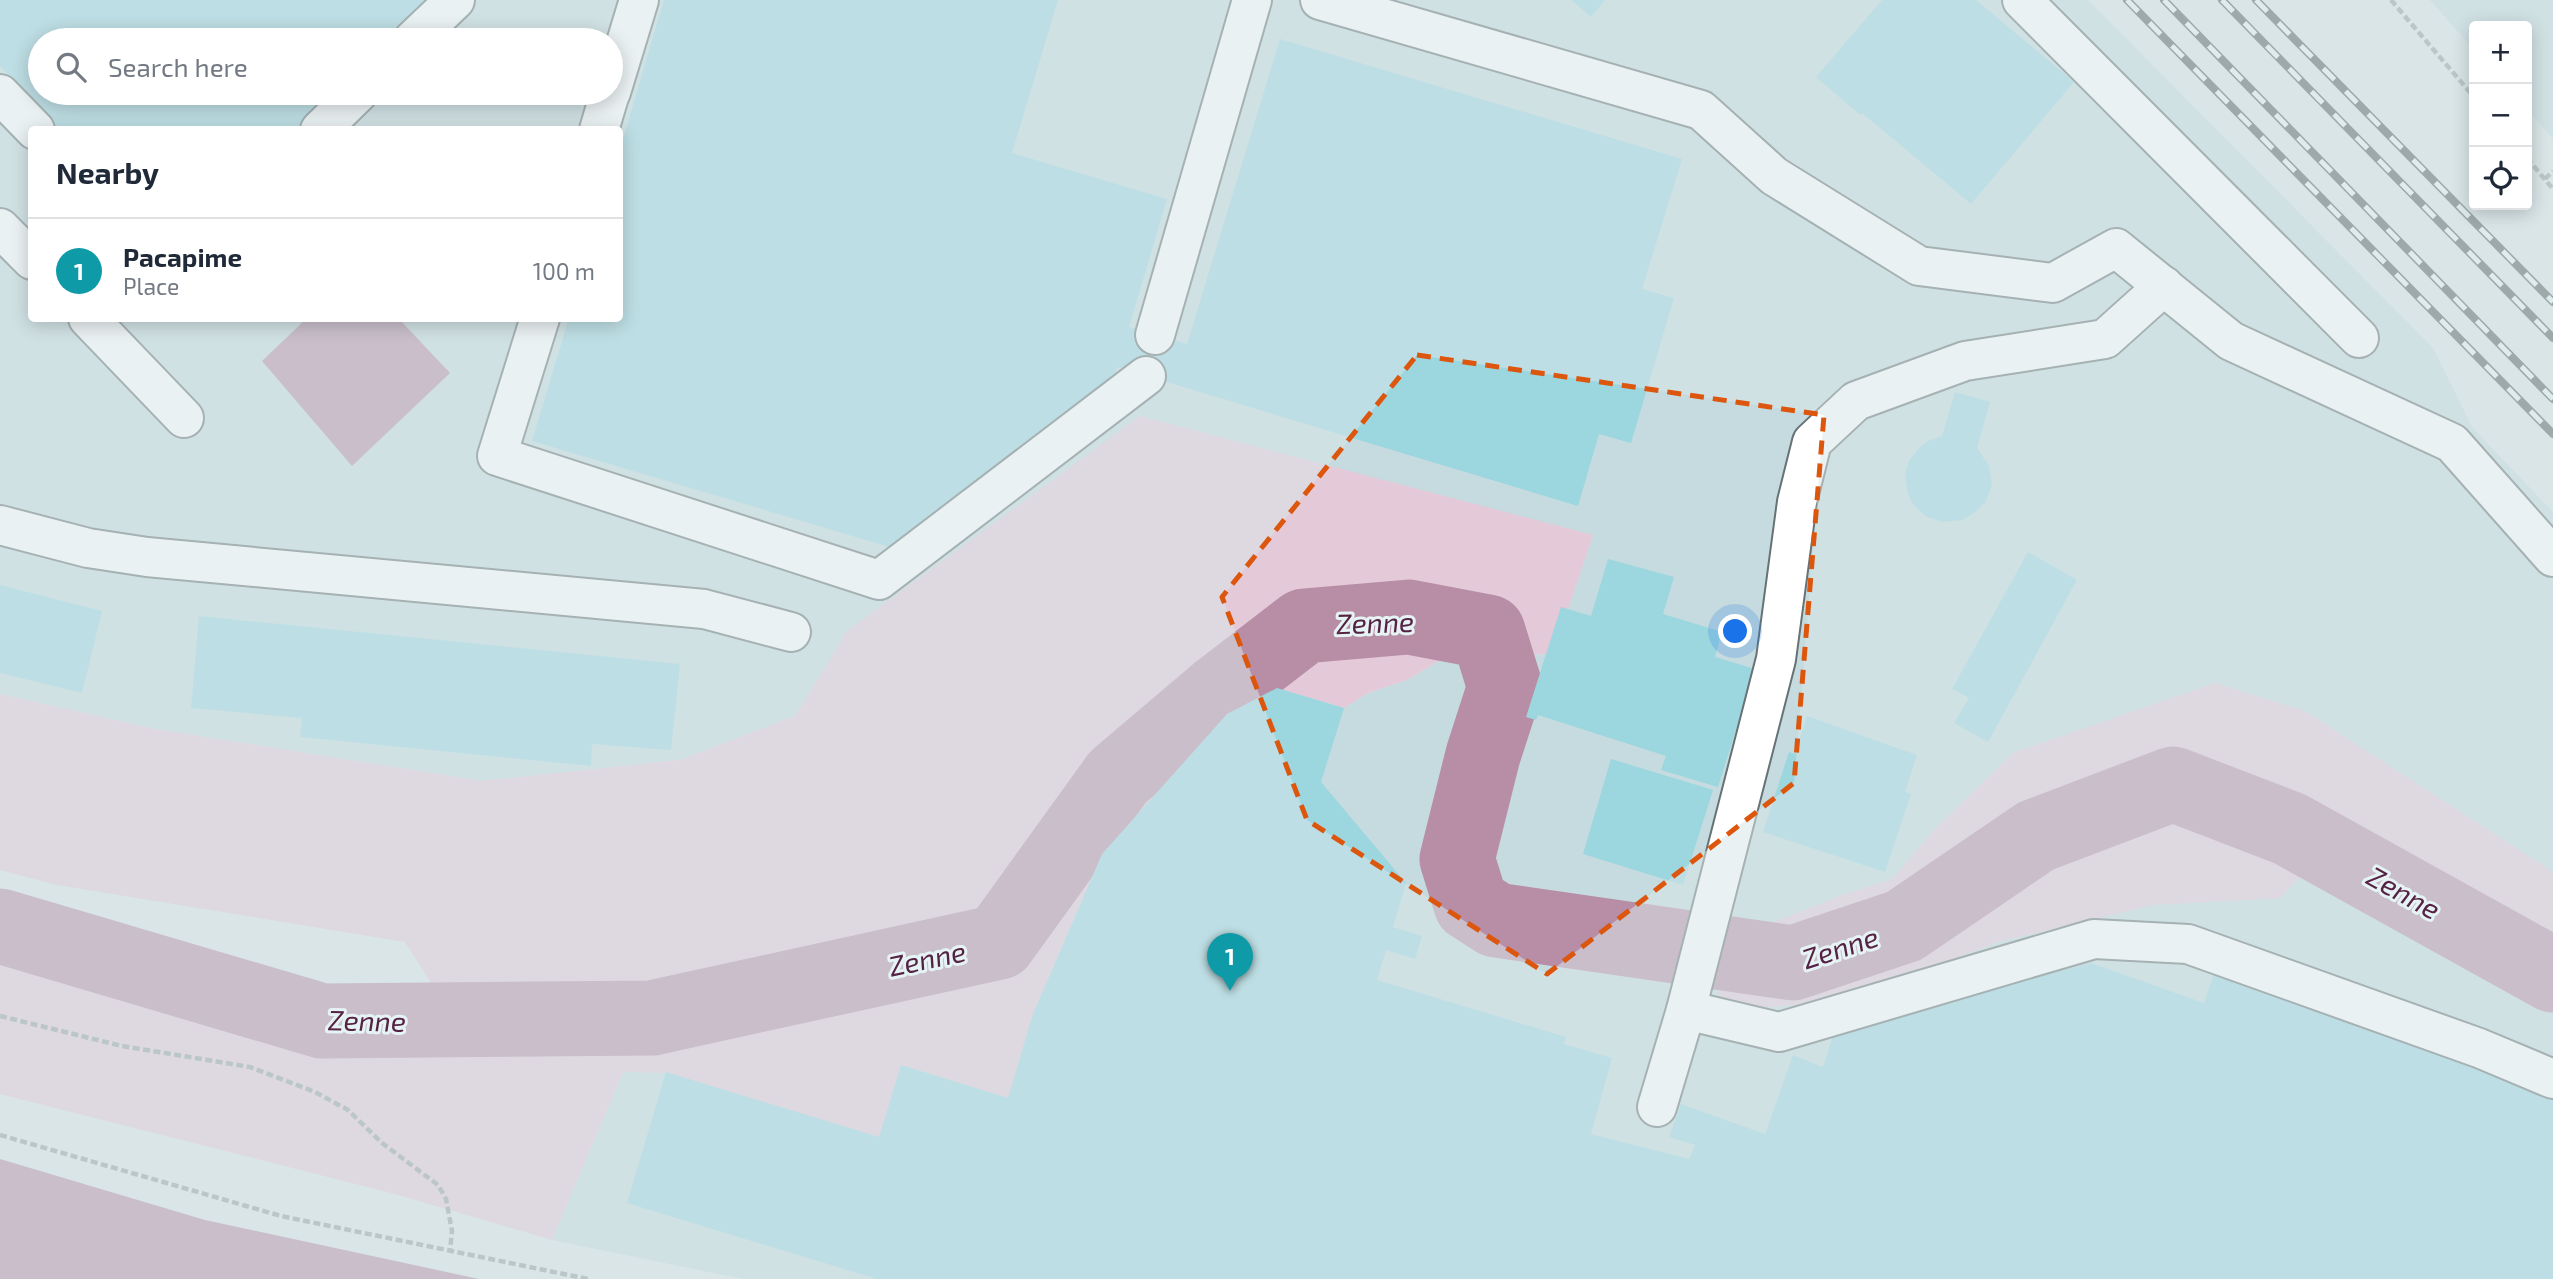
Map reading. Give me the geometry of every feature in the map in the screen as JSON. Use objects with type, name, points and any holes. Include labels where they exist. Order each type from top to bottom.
[{"type":"street","points":[[426,28],[455,0]]},
{"type":"street","points":[[623,53],[639,0]]},
{"type":"street","points":[[1156,335],[1252,0]]},
{"type":"street","points":[[1320,0],[1701,110],[1774,176],[1919,266],[2053,283],[2116,248],[2231,341],[2452,443],[2553,557]]},
{"type":"street","points":[[2022,0],[2358,338]]},
{"type":"street","points":[[0,94],[31,126]]},
{"type":"street","points":[[324,126],[346,105]]},
{"type":"street","points":[[600,126],[607,105]]},
{"type":"street","points":[[0,228],[28,256]]},
{"type":"street","points":[[1657,1107],[1686,1010],[1776,659],[1797,502],[1812,442],[1856,401],[1965,361],[2105,339],[2164,286]]},
{"type":"street","points":[[92,322],[184,418]]},
{"type":"street","points":[[539,322],[498,456],[879,580],[1146,376]]},
{"type":"street","points":[[0,525],[88,548],[146,557],[704,609],[791,632]]},
{"type":"street","points":[[1686,1010],[1779,1032],[2094,939],[2188,944],[2479,1048],[2553,1079]]},
{"type":"path","points":[[2391,0],[2469,91]]},
{"type":"path","points":[[2532,164],[2553,189]]},
{"type":"path","points":[[2545,179],[2553,171]]},
{"type":"path","points":[[0,1016],[122,1046],[250,1067],[315,1092],[348,1110],[382,1143],[438,1185],[446,1199],[452,1231],[450,1251]]},
{"type":"path","points":[[0,1135],[281,1216],[588,1279]]},
{"type":"highlighted area","points":[[1417,355],[1824,415],[1794,783],[1547,974],[1307,820],[1222,597]]},
{"type":"shaded area","points":[[0,0],[2088,0],[2433,348],[2472,427],[2553,512],[2553,1279],[743,1279],[552,1240],[623,1072],[901,1065],[1033,1014],[1102,854],[1227,714],[1277,688],[1344,708],[1368,693],[1407,680],[1444,658],[1553,654],[1593,535],[847,631],[795,716],[680,760],[482,781],[155,729],[0,694]]},
{"type":"shaded area","points":[[2430,0],[2553,0],[2553,139],[2532,115],[2532,21],[2469,21],[2469,44]]},
{"type":"shaded area","points":[[303,322],[402,322],[450,373],[352,466],[262,361]]},
{"type":"shaded area","points":[[1140,416],[1593,535],[1553,654],[1444,658],[1407,680],[1368,693],[1344,708],[1277,688],[1227,714],[1102,854],[1033,1014],[1008,1098],[902,1065],[879,1137],[666,1073],[623,1072],[552,1240],[395,1194],[0,1094],[0,950],[174,1007],[295,1039],[355,1049],[415,1054],[475,1052],[405,942],[57,885],[0,870],[0,694],[155,729],[482,781],[680,760],[795,716],[847,631]]},
{"type":"shaded area","points":[[2215,683],[2305,711],[2553,872],[2553,965],[2321,856],[2280,898],[2153,905],[1998,942],[1843,1001],[1716,1011],[1726,941],[1840,896],[1892,879],[1935,829],[2013,753]]},
{"type":"shaded area","points":[[0,1159],[205,1220],[479,1279],[0,1279]]},
{"type":"building","points":[[0,0],[433,0],[404,28],[28,28],[28,96],[0,66]]},
{"type":"building","points":[[664,0],[1058,0],[1012,153],[1167,199],[1129,327],[1187,344],[1280,39],[1682,159],[1642,289],[1674,298],[1631,443],[1599,434],[1578,506],[1117,367],[1112,381],[893,548],[532,441],[568,322],[623,322],[623,139]]},
{"type":"building","points":[[1571,0],[1605,0],[1591,17]]},
{"type":"building","points":[[1882,0],[1976,0],[2074,82],[1971,204],[1816,77]]},
{"type":"building","points":[[37,105],[324,105],[302,126],[56,126]]},
{"type":"building","points":[[1955,392],[1990,402],[1977,448],[1989,466],[1992,485],[1985,503],[1974,513],[1962,520],[1942,522],[1925,516],[1912,503],[1905,474],[1909,461],[1917,450],[1928,441],[1942,436]]},
{"type":"building","points":[[2028,552],[2077,580],[1988,742],[1954,723],[1969,698],[1952,689]]},
{"type":"building","points":[[1608,559],[1674,577],[1663,614],[1722,632],[1715,657],[1755,669],[1718,787],[1661,770],[1666,756],[1538,715],[1536,720],[1526,717],[1561,607],[1591,616]]},
{"type":"building","points":[[0,585],[102,611],[82,693],[0,673]]},
{"type":"building","points":[[199,616],[680,664],[671,750],[592,744],[591,766],[300,737],[302,718],[191,708]]},
{"type":"building","points":[[1277,688],[1344,708],[1321,782],[1406,883],[1393,927],[1422,936],[1415,959],[1386,950],[1377,980],[1566,1037],[1564,1044],[1612,1058],[1591,1134],[1689,1159],[1695,1145],[1669,1137],[1681,1104],[1765,1134],[1793,1055],[1823,1067],[1835,1030],[2091,963],[2204,1003],[2216,967],[2553,1096],[2553,1279],[877,1279],[627,1203],[666,1072],[879,1137],[901,1065],[1008,1098],[1033,1014],[1102,854],[1227,714]]},
{"type":"building","points":[[1807,716],[1917,755],[1905,792],[1911,794],[1885,872],[1763,832],[1789,752],[1795,754]]},
{"type":"building","points":[[1611,759],[1713,790],[1683,885],[1583,854]]},
{"type":"waterway","name":"Zenne","points":[[0,926],[322,1021],[652,1018],[999,942],[1118,777],[1217,693],[1304,626],[1409,617],[1488,632],[1505,687],[1483,755],[1457,859],[1471,904],[1496,920],[1793,963],[1904,926],[2036,836],[2173,784],[2290,829],[2553,975]]},
{"type":"railway","points":[[2127,0],[2553,434]]},
{"type":"railway","points":[[2164,0],[2553,399]]},
{"type":"railway","points":[[2222,0],[2553,338]]},
{"type":"railway","points":[[2256,0],[2553,302]]},
{"type":"place","name":"Pacapime","points":[[1230,991]]}]
